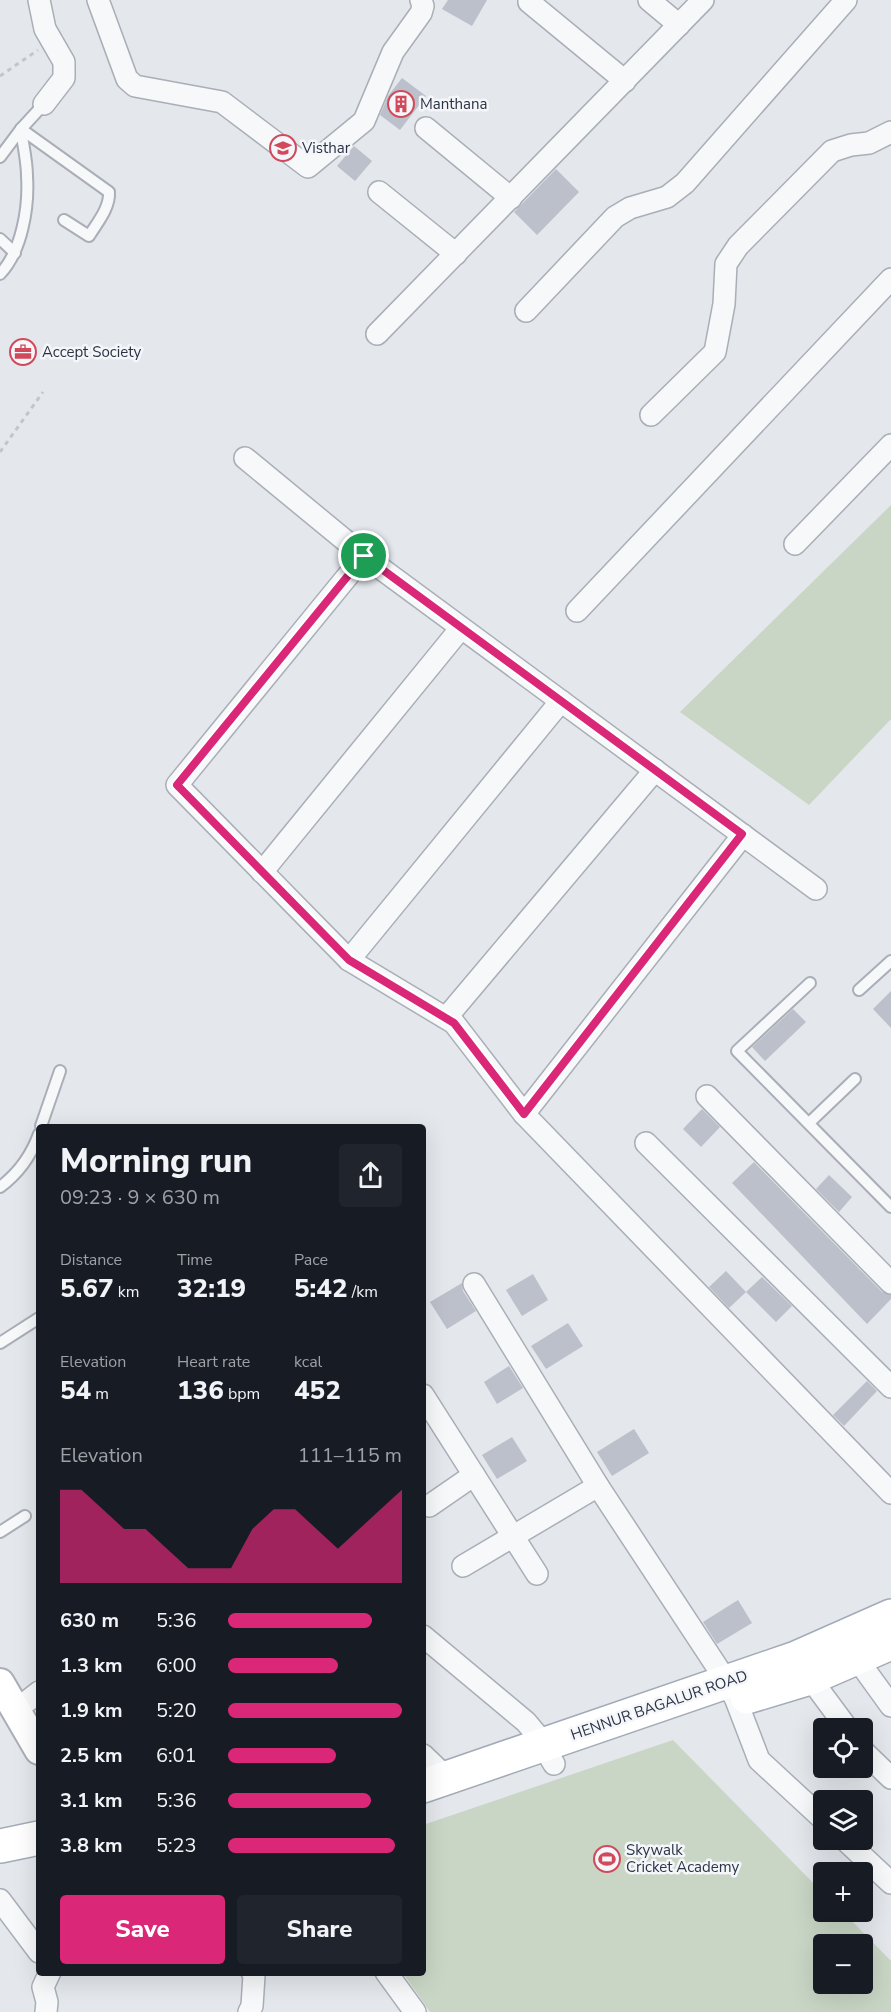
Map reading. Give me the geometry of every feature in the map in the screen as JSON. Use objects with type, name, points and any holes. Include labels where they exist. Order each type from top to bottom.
[{"type":"main road","name":"HENNUR BAGALUR ROAD","points":[[426,1807],[448,1802],[549,1755],[731,1691],[796,1658],[891,1616]]},
{"type":"main road","name":"HENNUR BAGALUR ROAD","points":[[731,1691],[810,1678],[891,1643]]},
{"type":"main road","points":[[0,1683],[36,1745]]},
{"type":"main road","name":"HENNUR BAGALUR ROAD","points":[[435,1782],[549,1755]]},
{"type":"main road","points":[[0,1846],[36,1839]]},
{"type":"main road","points":[[0,1863],[36,1857]]},
{"type":"street","points":[[39,0],[45,29],[64,62],[64,78],[44,104]]},
{"type":"street","points":[[98,0],[127,79],[135,86],[222,102],[308,167],[364,121],[393,52],[421,13],[423,6],[421,0]]},
{"type":"street","points":[[649,0],[679,25]]},
{"type":"street","points":[[377,334],[703,0]]},
{"type":"street","points":[[526,311],[615,217],[630,208],[667,197],[685,183],[846,0]]},
{"type":"street","points":[[529,2],[625,81]]},
{"type":"street","points":[[426,128],[511,198]]},
{"type":"street","points":[[651,415],[715,352],[724,304],[726,264],[738,246],[832,151],[850,145],[869,143],[891,132]]},
{"type":"street","points":[[379,192],[456,254]]},
{"type":"street","points":[[578,611],[891,279]]},
{"type":"street","points":[[795,544],[891,445]]},
{"type":"street","points":[[244,458],[364,556],[816,889]]},
{"type":"street","points":[[364,556],[177,785],[349,960],[454,1023],[524,1114],[891,1493]]},
{"type":"street","points":[[262,872],[461,628]]},
{"type":"street","points":[[349,960],[561,701]]},
{"type":"street","points":[[446,1018],[655,770]]},
{"type":"street","points":[[524,1114],[742,834]]},
{"type":"street","points":[[707,1096],[891,1283]]},
{"type":"street","points":[[646,1143],[891,1387]]},
{"type":"street","points":[[474,1284],[598,1486],[731,1691],[759,1760],[813,1810]]},
{"type":"street","points":[[429,1418],[474,1475],[537,1574]]},
{"type":"street","points":[[429,1506],[474,1475]]},
{"type":"street","points":[[463,1566],[598,1486]]},
{"type":"street","points":[[426,1638],[526,1722],[549,1755]]},
{"type":"street","points":[[857,1659],[891,1706]]},
{"type":"street","points":[[810,1678],[839,1718]]},
{"type":"street","points":[[16,1710],[36,1694]]},
{"type":"street","points":[[873,1761],[891,1778]]},
{"type":"street","points":[[426,1762],[435,1782]]},
{"type":"street","points":[[856,1850],[891,1883]]},
{"type":"street","points":[[0,1900],[36,1948]]},
{"type":"street","points":[[46,2012],[47,2002],[43,1987],[48,1976]]},
{"type":"street","points":[[249,2012],[252,2006],[254,1976]]},
{"type":"street","points":[[389,1976],[415,2012]]},
{"type":"lane","points":[[0,157],[44,104]]},
{"type":"lane","points":[[21,129],[109,192],[107,206],[89,237],[64,220]]},
{"type":"lane","points":[[0,274],[15,254],[24,222],[27,177],[21,129]]},
{"type":"lane","points":[[0,239],[15,254]]},
{"type":"lane","points":[[859,990],[891,961]]},
{"type":"lane","points":[[810,982],[737,1051],[891,1207]]},
{"type":"lane","points":[[42,1124],[60,1071]]},
{"type":"lane","points":[[809,1123],[855,1079]]},
{"type":"lane","points":[[0,1187],[14,1177],[33,1151],[36,1142]]},
{"type":"lane","points":[[0,1343],[36,1319]]},
{"type":"lane","points":[[0,1532],[25,1516]]},
{"type":"path","points":[[0,76],[51,40]]},
{"type":"path","points":[[0,452],[43,392]]},
{"type":"green space","points":[[891,505],[891,719],[809,805],[680,712]]},
{"type":"green space","name":"Skywalk Cricket Academy","points":[[673,1740],[813,1883],[813,1922],[853,1922],[865,1934],[813,1934],[813,1994],[873,1994],[873,1943],[891,1961],[891,2012],[430,2012],[405,1976],[426,1976],[426,1824]]},
{"type":"building","points":[[448,0],[487,0],[472,26],[442,9]]},
{"type":"building","name":"Manthana","points":[[402,78],[426,96],[400,130],[380,115],[388,96]]},
{"type":"building","points":[[354,146],[372,161],[355,181],[337,166]]},
{"type":"building","points":[[556,169],[579,192],[537,235],[514,212]]},
{"type":"building","points":[[891,991],[891,1028],[873,1009]]},
{"type":"building","points":[[793,1009],[806,1022],[765,1061],[752,1047]]},
{"type":"building","points":[[702,1109],[720,1127],[701,1147],[683,1129]]},
{"type":"building","points":[[754,1162],[882,1292],[891,1295],[891,1299],[867,1324],[732,1183]]},
{"type":"building","points":[[829,1175],[852,1197],[839,1212],[816,1189]]},
{"type":"building","points":[[726,1271],[746,1292],[729,1308],[709,1287]]},
{"type":"building","points":[[533,1274],[548,1300],[522,1316],[506,1290]]},
{"type":"building","points":[[762,1277],[792,1306],[776,1322],[746,1292]]},
{"type":"building","points":[[462,1283],[463,1291],[476,1311],[447,1329],[430,1302]]},
{"type":"building","points":[[568,1323],[583,1346],[546,1369],[531,1346]]},
{"type":"building","points":[[509,1366],[523,1388],[497,1404],[484,1382]]},
{"type":"building","points":[[867,1381],[877,1391],[844,1426],[833,1415]]},
{"type":"building","points":[[634,1429],[649,1453],[612,1476],[597,1452]]},
{"type":"building","points":[[512,1437],[527,1461],[497,1479],[482,1455]]},
{"type":"building","points":[[738,1600],[752,1623],[717,1644],[703,1622]]},
{"type":"place","name":"Manthana","points":[[401,104]]},
{"type":"place","name":"Visthar","points":[[283,148]]},
{"type":"place","name":"Accept Society","points":[[23,352]]},
{"type":"place","name":"Skywalk Cricket Academy","points":[[607,1859]]},
{"type":"route","points":[[364,556],[742,834],[524,1114],[454,1023],[349,960],[177,785],[364,556]]}]
